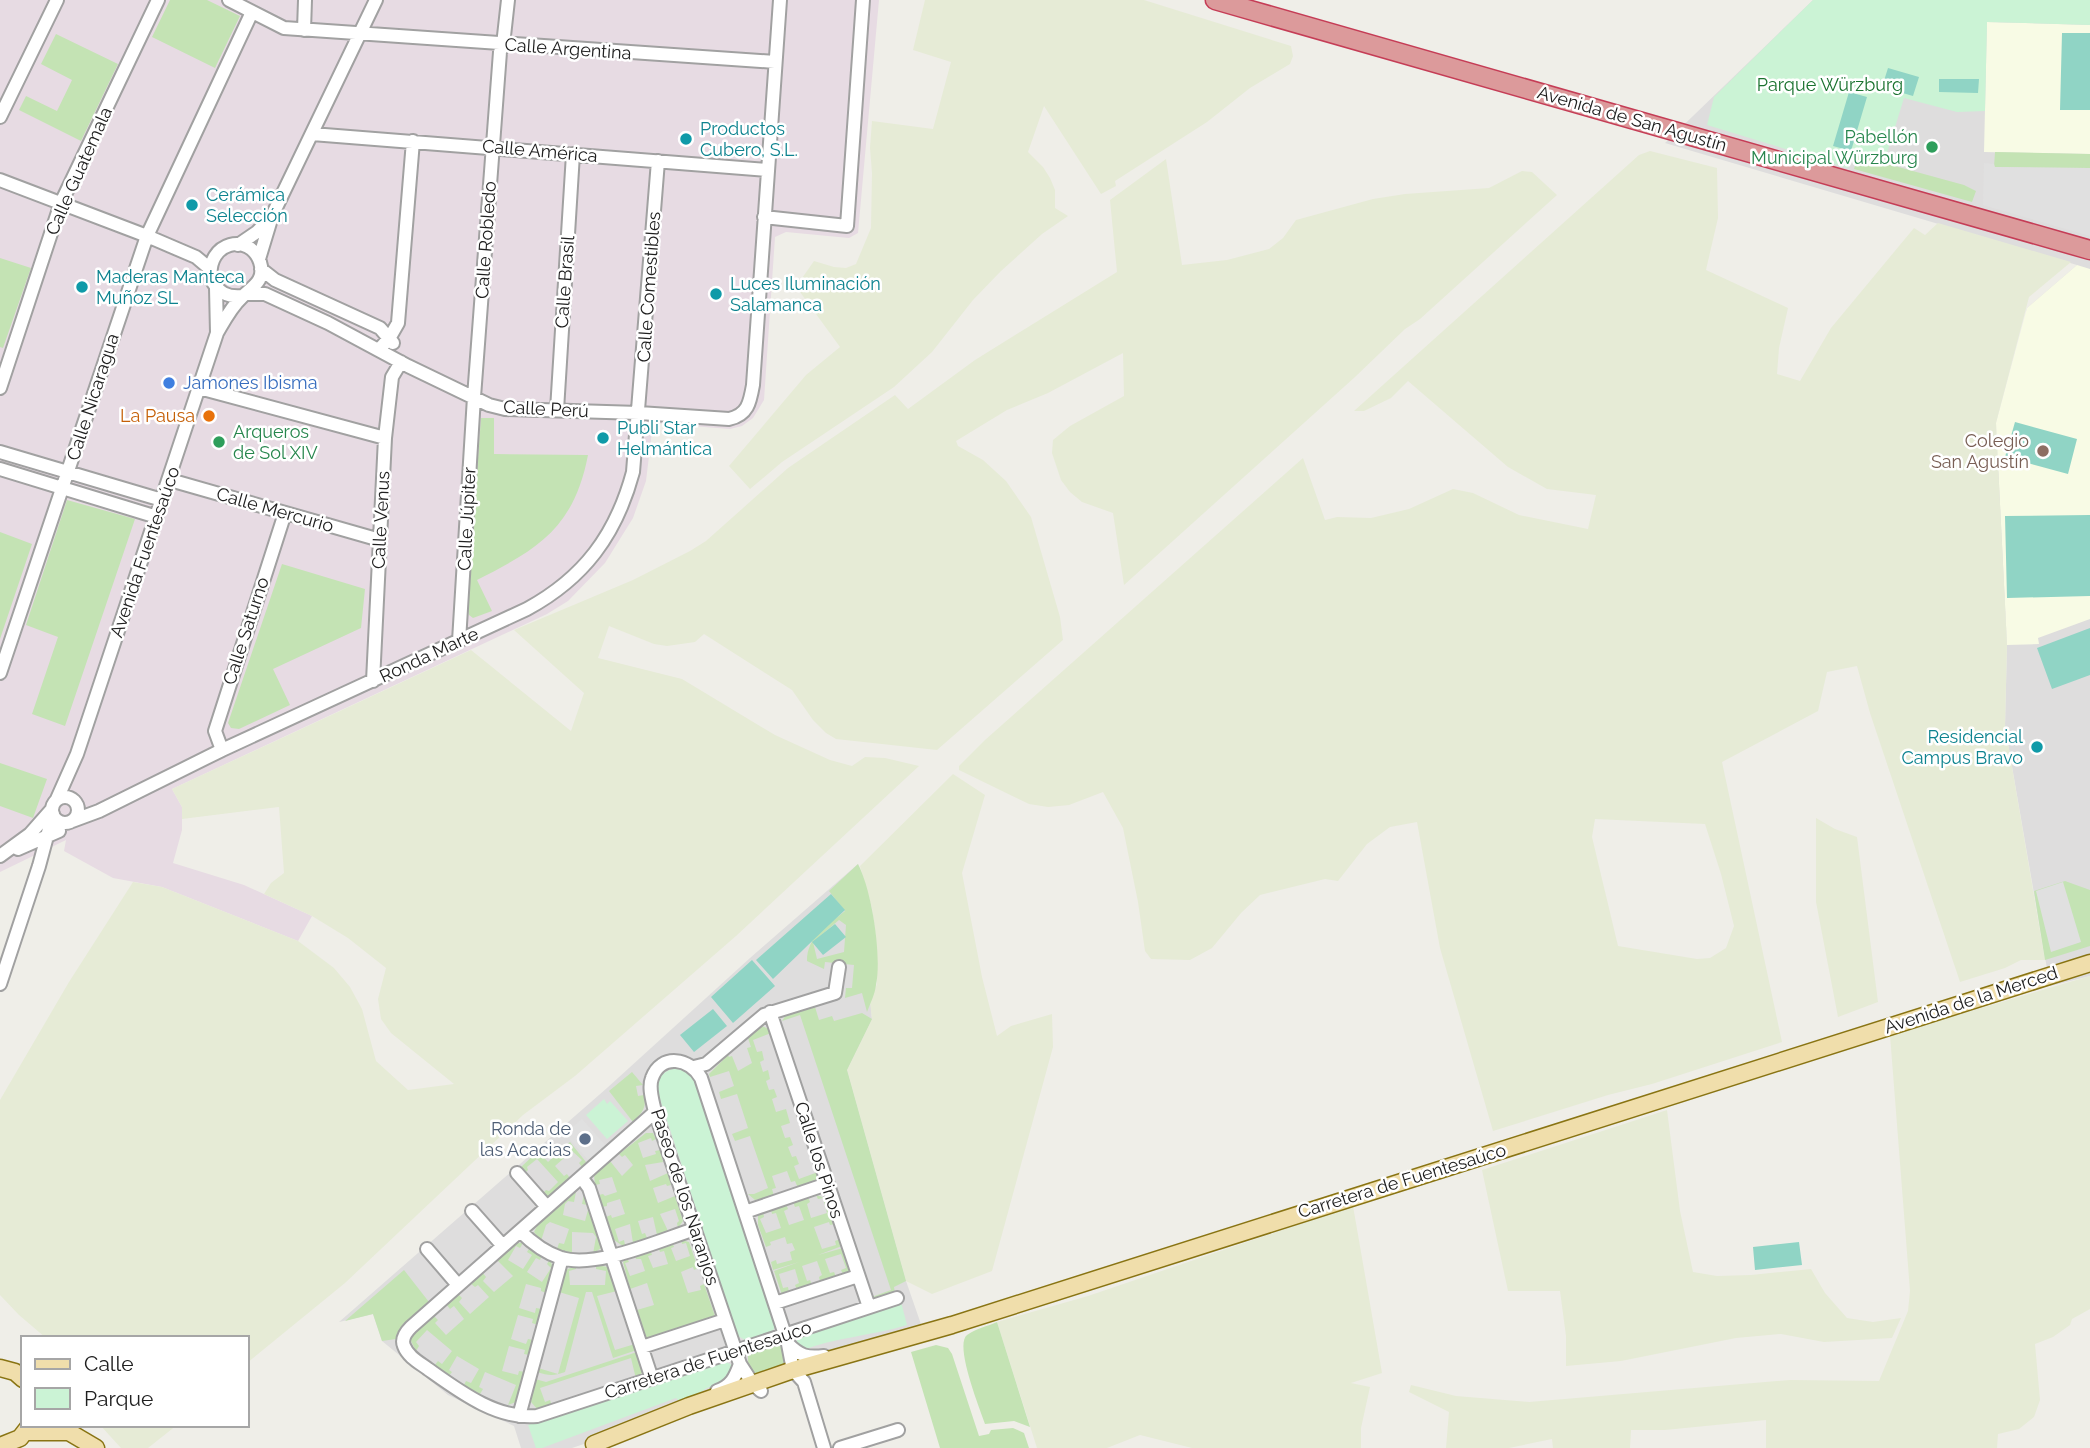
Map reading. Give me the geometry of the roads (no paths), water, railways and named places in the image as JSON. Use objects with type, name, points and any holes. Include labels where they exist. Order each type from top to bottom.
[{"type":"highway","name":"Avenida de San Agustín","points":[[1215,0],[2090,250]]},
{"type":"main road","name":"Avenida de la Merced","points":[[1853,1038],[2090,962]]},
{"type":"main road","name":"Carretera de Fuentesaúco","points":[[797,1374],[852,1352],[952,1325],[1853,1038]]},
{"type":"main road","name":"Carretera de Fuentesaúco","points":[[797,1374],[905,1344],[952,1325]]},
{"type":"main road","points":[[3,1365],[21,1378]]},
{"type":"main road","points":[[757,1388],[797,1374]]},
{"type":"main road","name":"Carretera de Fuentesaúco","points":[[588,1446],[722,1404],[757,1388]]},
{"type":"main road","name":"Carretera de Fuentesaúco","points":[[588,1446],[689,1406],[757,1388]]},
{"type":"main road","points":[[16,1439],[62,1428],[96,1448]]},
{"type":"street","points":[[0,117],[57,0]]},
{"type":"street","name":"Calle Guatemala","points":[[0,388],[61,203],[158,0]]},
{"type":"street","name":"Calle Argentina","points":[[229,0],[284,28],[775,62]]},
{"type":"street","points":[[304,30],[305,0]]},
{"type":"street","points":[[215,254],[209,268],[216,288],[228,296],[245,295],[256,287],[260,279],[260,264],[272,216],[376,0]]},
{"type":"street","name":"Calle Robledo","points":[[474,397],[500,52],[508,0]]},
{"type":"street","points":[[780,0],[764,217],[848,226],[863,0]]},
{"type":"street","name":"Calle Nicaragua","points":[[0,673],[147,236],[252,12]]},
{"type":"street","name":"Calle América","points":[[312,134],[767,170]]},
{"type":"street","points":[[379,349],[398,323],[413,141]]},
{"type":"street","name":"Calle Brasil","points":[[557,410],[573,154]]},
{"type":"street","name":"Calle Comestibles","points":[[639,413],[658,161]]},
{"type":"street","points":[[0,180],[147,236],[196,257],[209,268]]},
{"type":"street","points":[[239,245],[257,232],[272,216]]},
{"type":"street","name":"Calle Perú","points":[[245,295],[265,294],[489,405],[505,409],[729,419],[742,415],[750,403],[764,217]]},
{"type":"street","points":[[196,257],[215,254],[226,246],[247,247],[275,280],[380,328],[390,337],[401,362]]},
{"type":"street","name":"Avenida Fuentesaúco","points":[[216,288],[217,333]]},
{"type":"street","name":"Avenida Fuentesaúco","points":[[54,807],[71,771],[217,333],[245,295]]},
{"type":"street","name":"Calle Venus","points":[[373,681],[385,438],[392,377],[401,362]]},
{"type":"street","points":[[199,388],[385,438]]},
{"type":"street","name":"Calle Júpiter","points":[[459,641],[474,397]]},
{"type":"street","name":"Ronda Marte","points":[[3,854],[23,847],[222,750],[459,641],[560,590],[584,567],[605,540],[627,495],[633,472],[639,413]]},
{"type":"street","points":[[0,452],[162,500]]},
{"type":"street","points":[[0,469],[157,517]]},
{"type":"street","name":"Calle Mercurio","points":[[170,480],[380,540]]},
{"type":"street","name":"Calle Saturno","points":[[222,750],[215,731],[285,513]]},
{"type":"street","name":"Avenida Fuentesaúco","points":[[61,827],[77,815],[71,771]]},
{"type":"street","name":"Ronda Marte","points":[[3,854],[34,830],[54,807],[68,797],[98,805],[115,801]]},
{"type":"street","points":[[0,984],[39,866],[61,827],[54,807]]},
{"type":"street","points":[[23,847],[30,849],[37,856],[39,866]]},
{"type":"street","points":[[824,1448],[804,1381],[797,1374],[701,1078],[694,1067],[706,1064],[757,1019],[770,1012],[835,993],[839,967]]},
{"type":"street","name":"Calle los Pinos","points":[[770,1012],[869,1307]]},
{"type":"street","name":"Paseo de los Naranjos","points":[[694,1067],[678,1061],[667,1061],[657,1069],[650,1084],[655,1112],[737,1357],[757,1388]]},
{"type":"street","points":[[562,1258],[519,1416],[486,1405],[457,1390],[409,1354],[403,1345],[405,1334],[411,1326],[655,1112]]},
{"type":"street","points":[[517,1173],[547,1207]]},
{"type":"street","points":[[581,1177],[589,1188],[652,1379]]},
{"type":"street","points":[[745,1212],[827,1184]]},
{"type":"street","points":[[472,1211],[503,1246]]},
{"type":"street","points":[[520,1231],[531,1241],[562,1258],[594,1259],[612,1256],[695,1228]]},
{"type":"street","points":[[427,1249],[458,1285]]},
{"type":"street","points":[[775,1303],[858,1276]]},
{"type":"street","name":"Carretera de Fuentesaúco","points":[[519,1416],[550,1412],[652,1379],[737,1357],[897,1298]]},
{"type":"street","points":[[642,1347],[725,1320]]},
{"type":"street","points":[[787,1339],[799,1355],[810,1357],[852,1352]]},
{"type":"street","points":[[689,1406],[726,1387],[735,1378],[737,1357]]},
{"type":"street","points":[[841,1448],[898,1430]]},
{"type":"place","name":"Productos Cubero, S.L.","points":[[686,139]]},
{"type":"place","name":"Pabellón Municipal Würzburg","points":[[1932,147]]},
{"type":"place","name":"Cerámica Selección","points":[[192,205]]},
{"type":"place","name":"Maderas Manteca Muñoz SL","points":[[82,287]]},
{"type":"place","name":"Luces Iluminación Salamanca","points":[[716,294]]},
{"type":"place","name":"Jamones Ibisma","points":[[169,383]]},
{"type":"place","name":"La Pausa","points":[[209,416]]},
{"type":"place","name":"Publi Star Helmántica","points":[[603,438]]},
{"type":"place","name":"Arqueros de Sol XIV","points":[[219,442]]},
{"type":"place","name":"Colegio San Agustín","points":[[2043,451]]},
{"type":"place","name":"Residencial Campus Bravo","points":[[2037,747]]},
{"type":"place","name":"Ronda de las Acacias","points":[[585,1139]]},
{"type":"park label","name":"Parque Würzburg","points":[[1830,85]]}]
